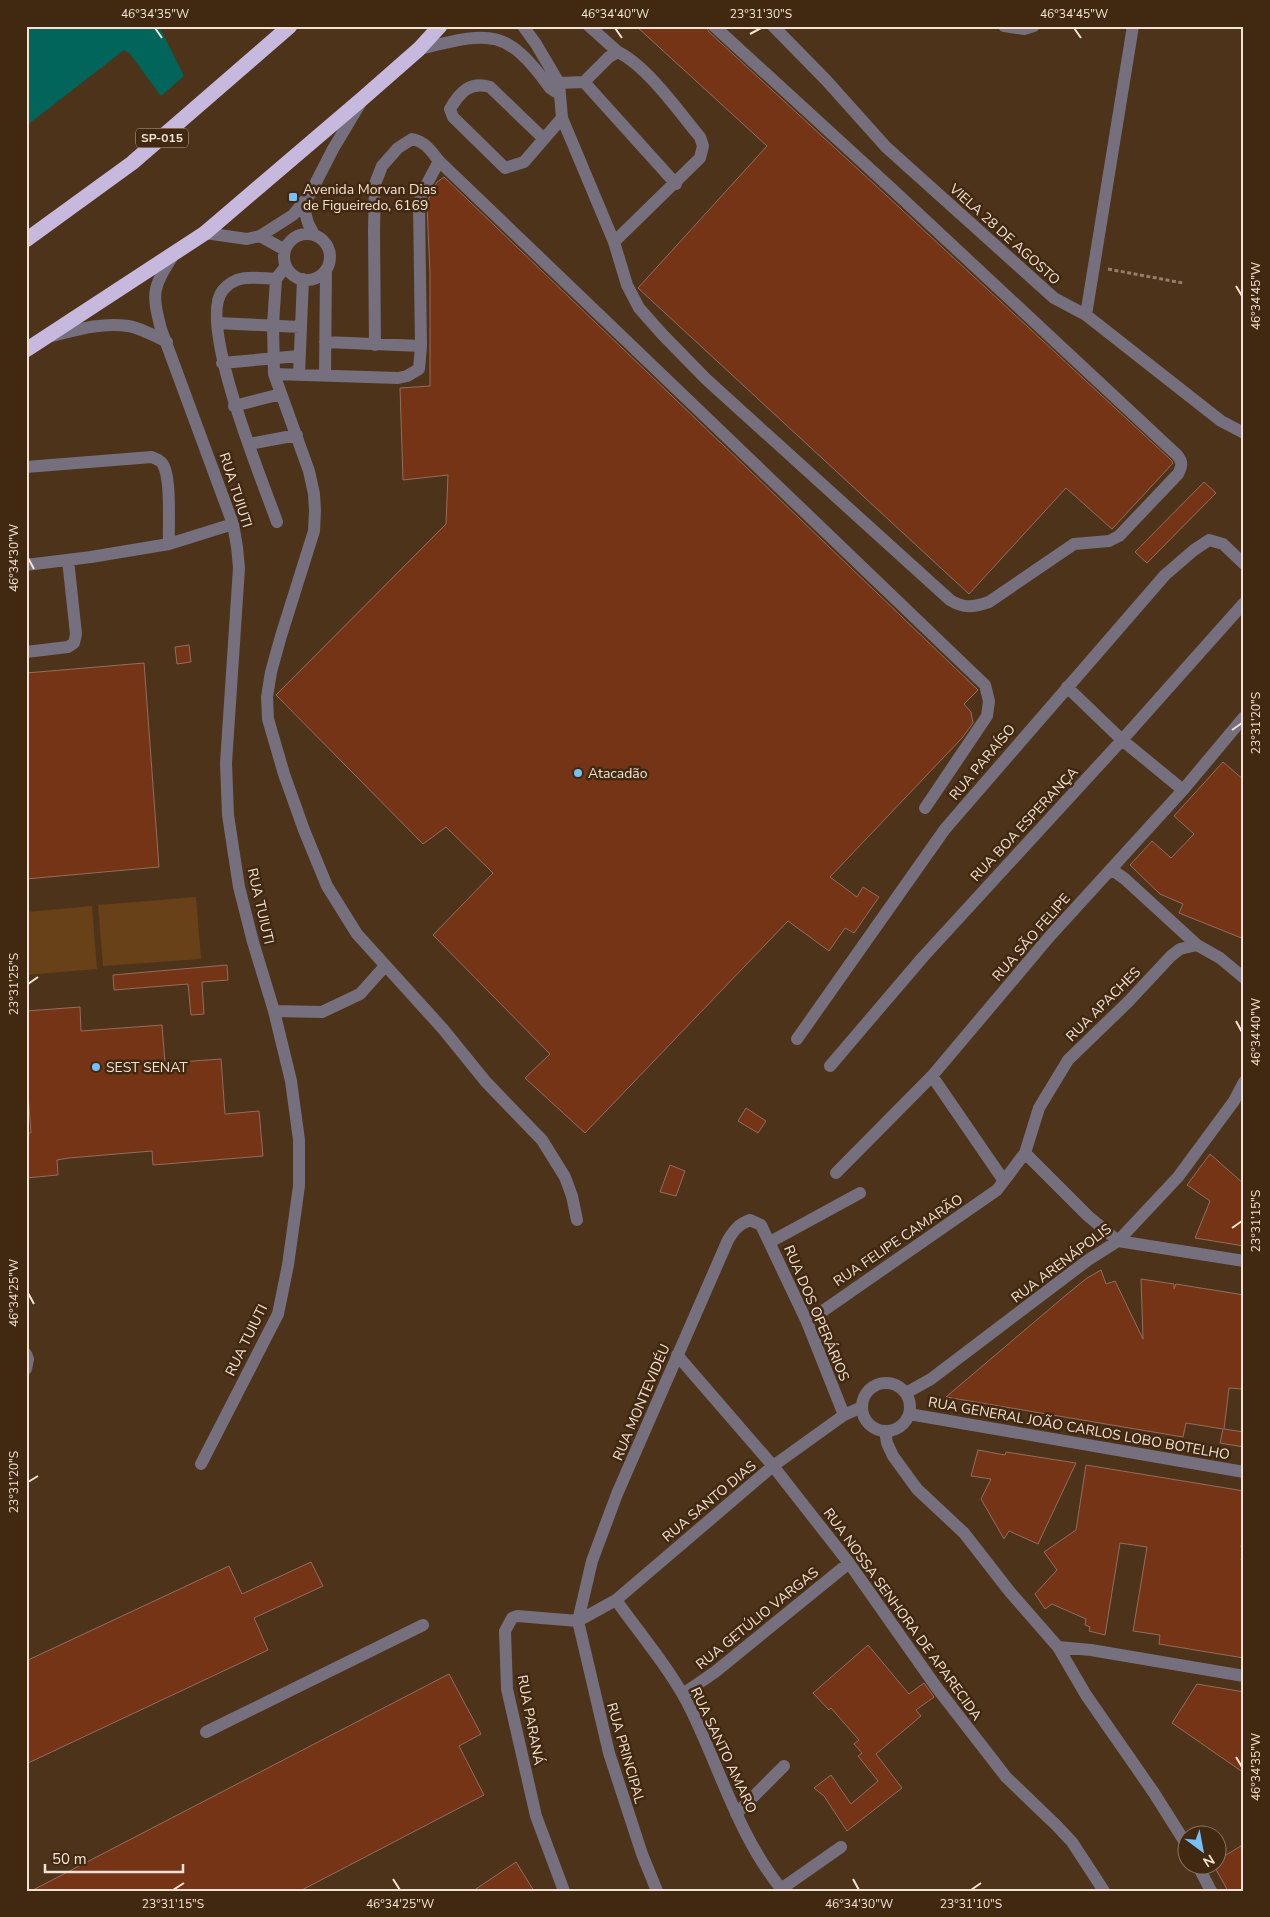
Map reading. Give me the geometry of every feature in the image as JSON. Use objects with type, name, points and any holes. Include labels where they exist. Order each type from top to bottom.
[{"type":"highway","name":"SP-015","points":[[26,240],[132,163],[290,26]]},
{"type":"highway","points":[[26,350],[205,233],[419,49],[440,26]]},
{"type":"street","points":[[523,26],[536,44],[557,89],[562,118],[614,242],[627,285],[639,308],[706,379],[950,600],[959,606],[975,607],[988,602],[1074,544],[1109,541],[1119,536],[1178,474],[1182,465],[1181,460],[893,190],[714,26]]},
{"type":"street","points":[[589,26],[618,52],[628,57],[650,79],[700,138],[703,146],[700,158],[676,184],[614,242]]},
{"type":"street","name":"VIELA 28 DE AGOSTO","points":[[773,26],[826,80],[886,147],[1054,298],[1086,315],[1221,421],[1244,433]]},
{"type":"street","points":[[1004,26],[1024,29],[1034,26]]},
{"type":"street","points":[[1086,315],[1133,26]]},
{"type":"street","points":[[419,49],[475,38],[486,37],[499,40],[524,56],[557,89]]},
{"type":"street","points":[[557,89],[584,82],[608,57],[618,52]]},
{"type":"street","points":[[584,82],[676,184]]},
{"type":"street","points":[[543,138],[490,87],[481,84],[470,86],[455,100],[450,109],[452,118],[505,168],[524,162],[562,118]]},
{"type":"street","points":[[205,233],[247,239],[260,236],[293,215],[302,205],[362,99]]},
{"type":"street","points":[[375,345],[375,184],[382,166],[398,148],[412,139],[421,141],[430,149],[439,162],[986,685],[989,701],[987,716],[925,808]]},
{"type":"street","points":[[274,374],[398,378],[407,376],[419,369],[421,365],[421,346],[419,205],[421,194],[439,162]]},
{"type":"street","points":[[302,205],[314,235],[327,245],[329,250],[329,264],[326,270],[313,279],[303,279],[292,274],[286,266],[285,250],[296,237],[305,234],[314,235]]},
{"type":"street","points":[[260,236],[285,250]]},
{"type":"street","name":"RUA TUIUTI","points":[[174,254],[159,279],[154,303],[233,524],[238,547],[239,568],[226,763],[228,815],[239,887],[274,1011],[291,1081],[299,1140],[299,1186],[288,1265],[278,1314],[201,1464]]},
{"type":"street","points":[[286,266],[276,279],[273,325],[274,374],[309,471],[314,494],[314,531],[270,672],[267,697],[268,719],[284,774],[327,886],[357,934],[443,1029],[486,1082],[542,1140],[565,1177],[572,1196],[577,1220]]},
{"type":"street","points":[[325,375],[326,270]]},
{"type":"street","points":[[276,279],[242,277],[223,290],[217,299],[215,312],[222,363],[234,406],[277,522]]},
{"type":"street","points":[[299,374],[303,279]]},
{"type":"street","points":[[217,323],[300,327]]},
{"type":"street","points":[[46,338],[79,329],[101,326],[128,326],[167,342]]},
{"type":"street","points":[[325,342],[421,346]]},
{"type":"street","points":[[222,363],[299,356]]},
{"type":"street","points":[[234,406],[281,394]]},
{"type":"street","points":[[249,444],[297,435]]},
{"type":"street","points":[[26,467],[152,457],[161,462],[168,480],[169,544]]},
{"type":"street","points":[[26,565],[169,544],[233,524]]},
{"type":"street","name":"RUA PARAÍSO","points":[[796,1039],[945,829],[1165,575],[1205,542],[1213,540],[1223,544],[1244,564]]},
{"type":"street","points":[[26,652],[68,647],[74,644],[76,634],[68,560]]},
{"type":"street","name":"RUA BOA ESPERANÇA","points":[[830,1066],[923,957],[1122,740],[1244,603]]},
{"type":"street","points":[[1067,687],[1122,740],[1183,790]]},
{"type":"street","name":"RUA SÃO FELIPE","points":[[836,1173],[932,1076],[1050,936],[1183,790],[1244,718]]},
{"type":"street","points":[[1111,869],[1125,879],[1197,945],[1220,958],[1244,978]]},
{"type":"street","name":"RUA APACHES","points":[[1025,1153],[1039,1108],[1068,1060],[1180,949],[1197,945]]},
{"type":"street","points":[[274,1011],[322,1012],[360,994],[385,966]]},
{"type":"street","points":[[932,1076],[1004,1181]]},
{"type":"street","name":"RUA ARENÁPOLIS","points":[[906,1393],[931,1379],[1088,1260],[1118,1241],[1178,1177],[1236,1098],[1244,1082]]},
{"type":"street","points":[[1025,1153],[1088,1216],[1118,1241],[1244,1261]]},
{"type":"street","name":"RUA FELIPE CAMARÃO","points":[[807,1322],[849,1291],[989,1197],[1025,1153]]},
{"type":"street","points":[[770,1242],[860,1192]]},
{"type":"street","name":"RUA MONTEVIDÉU","points":[[578,1621],[592,1561],[614,1503],[728,1240],[735,1228],[750,1220],[761,1225]]},
{"type":"street","name":"RUA DOS OPERÁRIOS","points":[[761,1225],[807,1322],[844,1415]]},
{"type":"street","points":[[26,1354],[28,1359],[26,1369]]},
{"type":"street","name":"RUA NOSSA SENHORA DE APARECIDA","points":[[677,1355],[773,1466],[849,1563],[937,1688],[1006,1777],[1072,1842],[1104,1891]]},
{"type":"street","points":[[885,1382],[893,1384],[906,1393],[909,1399],[909,1414],[900,1427],[885,1431],[877,1430],[870,1426],[865,1419],[862,1407],[865,1394],[877,1384],[885,1382]]},
{"type":"street","name":"RUA SANTO DIAS","points":[[578,1621],[616,1600],[773,1466],[844,1415],[862,1407]]},
{"type":"street","name":"RUA GENERAL JOÃO CARLOS LOBO BOTELHO","points":[[909,1414],[1244,1472]]},
{"type":"street","points":[[885,1431],[887,1443],[893,1456],[917,1489],[964,1533],[1010,1592],[1058,1647],[1086,1695],[1178,1831]]},
{"type":"street","name":"RUA GETÚLIO VARGAS","points":[[683,1694],[715,1672],[849,1563]]},
{"type":"street","name":"RUA SANTO AMARO","points":[[616,1600],[683,1694],[736,1814],[782,1890]]},
{"type":"street","name":"RUA PARANÁ","points":[[564,1891],[536,1816],[506,1689],[505,1631],[512,1618],[517,1616],[578,1621]]},
{"type":"street","name":"RUA PRINCIPAL","points":[[578,1621],[609,1753],[642,1854],[657,1891]]},
{"type":"street","points":[[206,1732],[423,1625]]},
{"type":"street","points":[[1058,1647],[1091,1650],[1244,1676]]},
{"type":"street","points":[[736,1814],[784,1766]]},
{"type":"street","points":[[782,1890],[841,1847]]},
{"type":"street","points":[[1202,1874],[1211,1891]]},
{"type":"path","points":[[1094,267],[1183,283]]},
{"type":"shaded area","points":[[196,897],[201,959],[103,966],[98,905]]},
{"type":"shaded area","points":[[92,906],[97,969],[26,975],[26,912]]},
{"type":"water","points":[[26,26],[159,26],[184,76],[161,96],[130,54],[124,50],[26,126]]},
{"type":"building","points":[[636,26],[706,26],[709,32],[1171,460],[1173,463],[1112,529],[1066,488],[969,594],[638,288],[767,146]]},
{"type":"building","points":[[444,177],[978,690],[964,704],[971,712],[973,723],[962,738],[830,877],[857,897],[863,887],[879,897],[854,933],[845,928],[829,951],[788,921],[585,1133],[525,1078],[550,1054],[433,935],[493,873],[446,827],[423,844],[276,695],[446,524],[448,475],[403,480],[400,388],[430,386],[430,273],[427,206],[437,182]]},
{"type":"building","points":[[1204,482],[1216,493],[1147,563],[1135,552]]},
{"type":"building","points":[[189,645],[191,662],[177,664],[175,647]]},
{"type":"building","points":[[144,663],[159,867],[26,879],[26,673]]},
{"type":"building","points":[[1223,762],[1244,780],[1244,939],[1179,913],[1183,904],[1160,894],[1130,865],[1152,841],[1171,858],[1194,834],[1174,816]]},
{"type":"building","points":[[227,965],[228,980],[202,982],[204,1014],[191,1015],[188,984],[114,990],[113,975]]},
{"type":"building","points":[[80,1007],[81,1031],[162,1025],[165,1063],[221,1059],[225,1114],[259,1111],[263,1156],[153,1165],[152,1151],[69,1158],[57,1160],[58,1175],[26,1178],[26,1133],[31,1133],[26,1069],[26,1011]]},
{"type":"building","points":[[746,1108],[766,1121],[758,1133],[738,1121]]},
{"type":"building","points":[[1210,1154],[1244,1184],[1244,1246],[1195,1238],[1210,1201],[1187,1185]]},
{"type":"building","points":[[670,1165],[685,1171],[676,1196],[660,1192]]},
{"type":"building","points":[[1101,1270],[1106,1284],[1115,1281],[1143,1339],[1141,1279],[1174,1284],[1174,1289],[1176,1284],[1244,1295],[1244,1379],[1242,1389],[1229,1388],[1224,1429],[1244,1432],[1244,1447],[1220,1443],[1223,1429],[1186,1423],[1183,1437],[946,1397],[1066,1295],[1087,1278]]},
{"type":"building","points":[[978,1450],[1005,1455],[1006,1452],[1076,1463],[1038,1544],[1009,1531],[1004,1539],[981,1499],[991,1479],[971,1476]]},
{"type":"building","points":[[1086,1465],[1244,1491],[1244,1528],[1241,1547],[1244,1547],[1241,1560],[1244,1560],[1244,1658],[1159,1644],[1160,1635],[1133,1631],[1147,1547],[1120,1543],[1105,1635],[1089,1631],[1090,1627],[1085,1625],[1086,1619],[1052,1604],[1045,1609],[1035,1594],[1057,1570],[1044,1552],[1076,1530]]},
{"type":"building","points":[[311,1562],[323,1586],[254,1618],[268,1650],[26,1764],[26,1661],[229,1566],[242,1594]]},
{"type":"building","points":[[868,1645],[909,1694],[924,1683],[934,1697],[916,1710],[921,1716],[876,1754],[902,1788],[847,1831],[824,1796],[814,1788],[831,1775],[851,1804],[878,1781],[858,1756],[862,1753],[854,1744],[859,1740],[831,1708],[829,1710],[813,1693]]},
{"type":"building","points":[[449,1674],[481,1734],[459,1746],[484,1795],[300,1891],[31,1891]]},
{"type":"building","points":[[1197,1684],[1244,1692],[1244,1773],[1172,1723]]},
{"type":"building","points":[[1244,1844],[1244,1891],[1228,1891],[1219,1874],[1228,1874],[1228,1854]]},
{"type":"building","points":[[516,1862],[534,1891],[473,1891]]},
{"type":"place","name":"Avenida Morvan Dias de Figueiredo, 6169","points":[[293,197]]},
{"type":"place","name":"Atacadão","points":[[578,773]]},
{"type":"place","name":"SEST SENAT","points":[[96,1067]]}]
